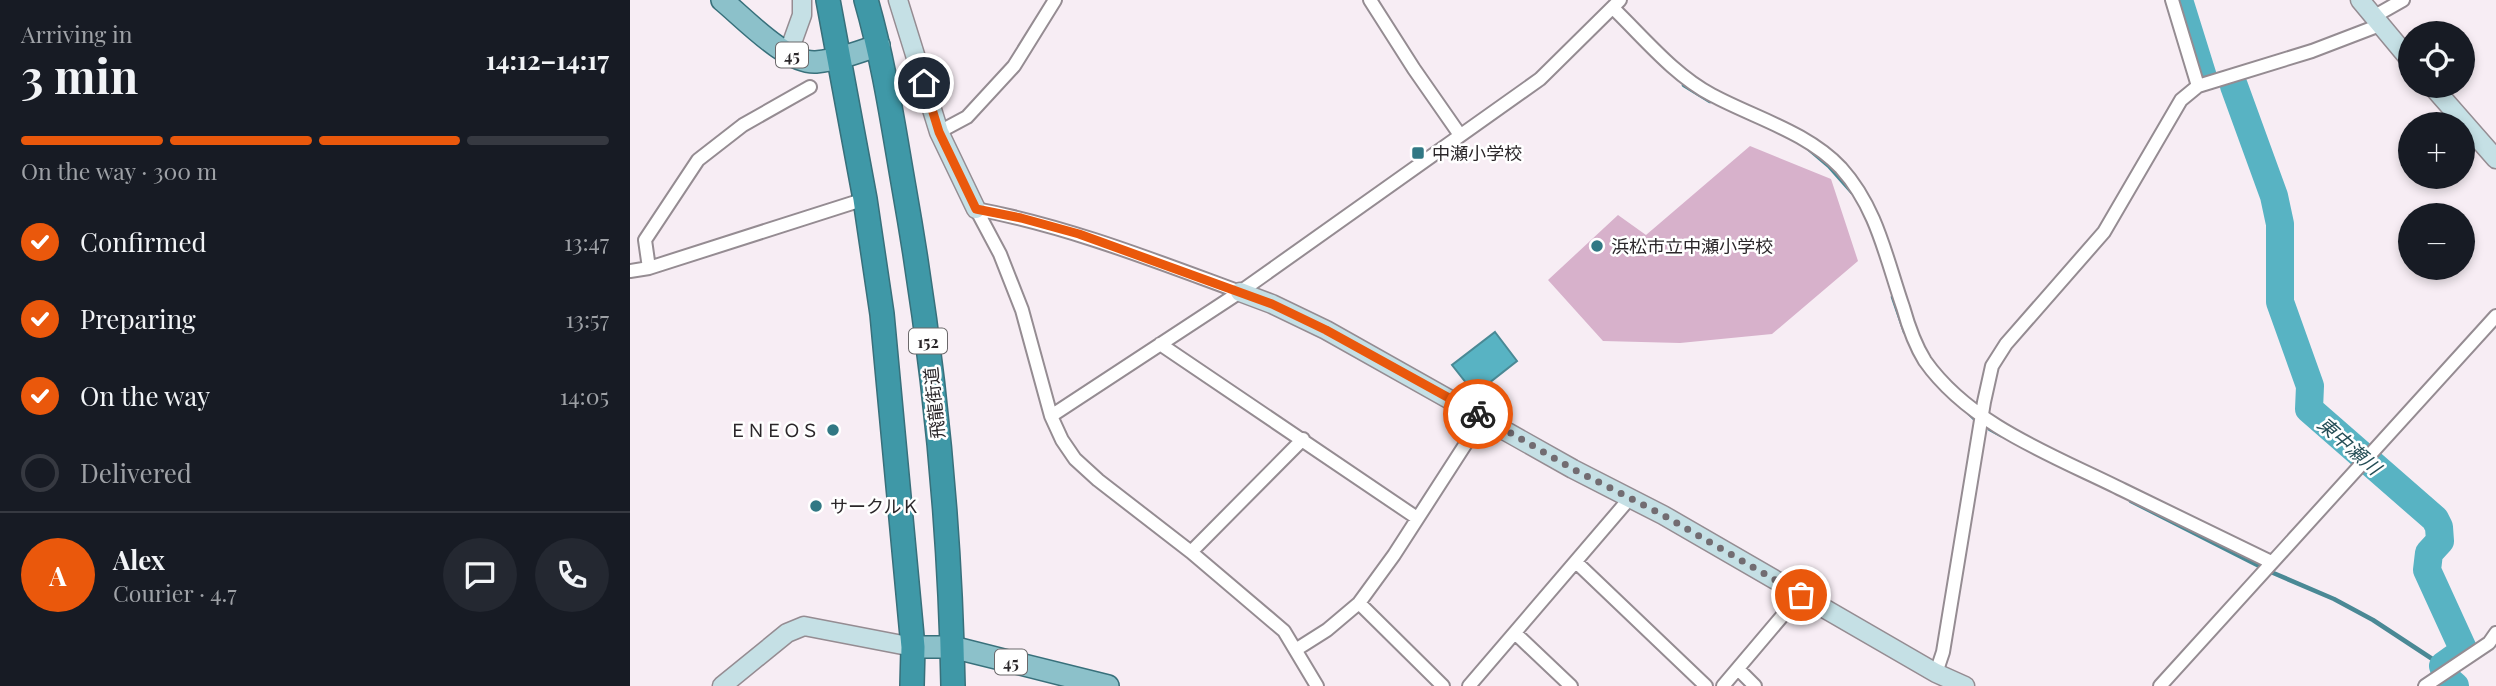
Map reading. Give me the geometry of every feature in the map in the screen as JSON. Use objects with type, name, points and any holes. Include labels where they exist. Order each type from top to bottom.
[{"type":"highway","name":"152","points":[[828,0],[865,199],[882,314],[913,647],[912,686]]},
{"type":"highway","name":"飛龍街道","points":[[866,0],[879,45],[922,287],[938,437],[953,686]]},
{"type":"main road","name":"45","points":[[722,0],[788,54],[813,62],[879,45]]},
{"type":"main road","name":"45","points":[[913,647],[952,648],[1108,686]]},
{"type":"street","points":[[788,54],[802,15],[802,0]]},
{"type":"street","points":[[898,0],[939,132],[1000,254],[1022,310],[1051,416],[1062,440],[1085,469],[1191,552],[1284,631],[1317,686]]},
{"type":"street","points":[[939,132],[967,117],[1007,75],[1055,0]]},
{"type":"street","points":[[1370,0],[1460,135]]},
{"type":"street","points":[[2172,0],[2198,86]]},
{"type":"street","points":[[2360,0],[2398,46]]},
{"type":"street","points":[[1936,673],[1942,652],[1992,366],[2006,344],[2104,232],[2181,100],[2198,86],[2312,51],[2376,21],[2403,0]]},
{"type":"street","points":[[1051,416],[1240,292],[1540,79],[1617,4],[1680,73],[1711,94],[1804,141],[1840,168],[1871,211],[1906,318],[1926,361],[1944,383],[1982,415],[2016,437],[2267,567]]},
{"type":"street","points":[[649,268],[645,240],[698,160],[743,125],[810,87]]},
{"type":"street","points":[[2443,98],[2496,159]]},
{"type":"street","points":[[630,271],[649,268],[865,199]]},
{"type":"street","points":[[976,209],[1079,234],[1272,304],[1326,330],[1573,469],[1663,515],[1936,673],[1965,686]]},
{"type":"street","points":[[2160,686],[2365,457],[2496,316]]},
{"type":"street","points":[[1160,344],[1417,518]]},
{"type":"street","points":[[1297,649],[1327,630],[1359,603],[1483,417]]},
{"type":"street","points":[[1191,552],[1303,439]]},
{"type":"street","points":[[1469,686],[1630,498]]},
{"type":"street","points":[[1576,562],[1706,686]]},
{"type":"street","points":[[1723,686],[1801,595]]},
{"type":"street","points":[[1359,603],[1443,686]]},
{"type":"street","points":[[722,686],[797,627],[804,626],[913,647]]},
{"type":"street","points":[[1515,632],[1571,686]]},
{"type":"street","points":[[2426,686],[2489,643],[2496,633]]},
{"type":"street","points":[[1739,670],[1755,686]]},
{"type":"shaded area","points":[[1750,146],[1831,179],[1858,261],[1772,334],[1680,343],[1603,341],[1548,280],[1618,215],[1646,235]]},
{"type":"water","points":[[1495,332],[1517,361],[1475,394],[1452,365]]},
{"type":"waterway","name":"東中瀬川","points":[[2179,0],[2203,77]]},
{"type":"waterway","points":[[1684,85],[1710,101]]},
{"type":"waterway","name":"東中瀬川","points":[[2234,86],[2274,196],[2280,224],[2280,302],[2310,386],[2309,409],[2435,519],[2439,527],[2440,541],[2429,553],[2427,570],[2464,651],[2443,666],[2447,679],[2455,686]]},
{"type":"waterway","points":[[1809,149],[1829,166],[1852,192]]},
{"type":"waterway","points":[[1893,297],[1905,332]]},
{"type":"waterway","points":[[1966,410],[1975,419]]},
{"type":"waterway","points":[[1990,429],[2001,435]]},
{"type":"waterway","points":[[2131,501],[2271,572],[2334,599],[2373,620],[2443,666]]},
{"type":"way so far","points":[[1478,414],[1573,469],[1663,515],[1801,595]]},
{"type":"place","name":"中瀬小学校","points":[[1418,153]]},
{"type":"place","name":"浜松市立中瀬小学校","points":[[1597,246]]},
{"type":"place","name":"ＥＮＥＯＳ","points":[[833,430]]},
{"type":"place","name":"サークルＫ","points":[[816,506]]},
{"type":"route","points":[[924,83],[939,132],[976,209],[1079,234],[1272,304],[1326,330],[1478,414]]}]
